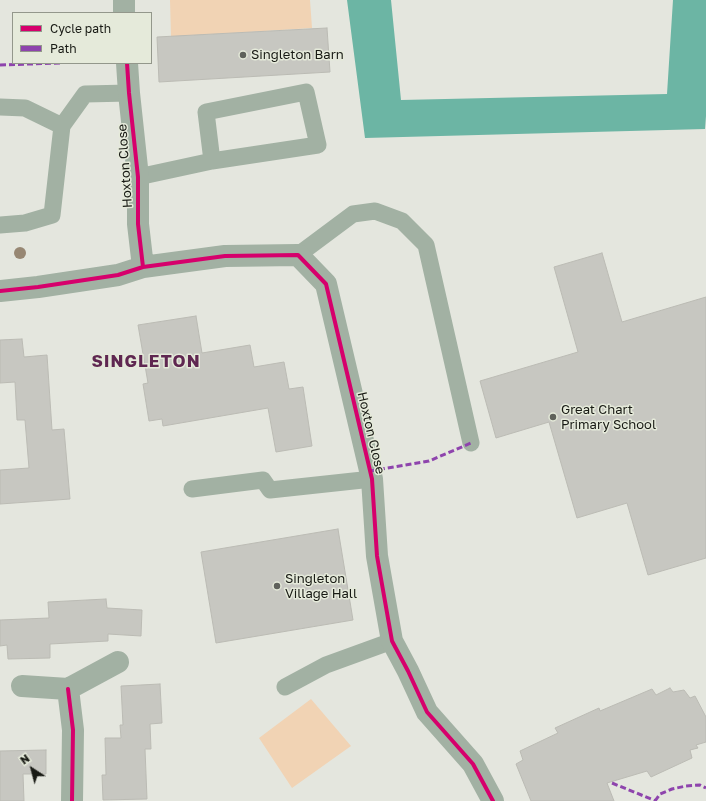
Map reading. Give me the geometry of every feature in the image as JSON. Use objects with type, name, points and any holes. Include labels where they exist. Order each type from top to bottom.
[{"type":"street","points":[[124,0],[124,12]]},
{"type":"street","name":"Hoxton Close","points":[[127,64],[138,177],[138,224],[143,267]]},
{"type":"street","points":[[0,292],[118,275],[143,267],[225,256],[298,255]]},
{"type":"street","name":"Hoxton Close","points":[[298,255],[326,284],[372,479],[377,556],[392,641],[427,712],[473,764],[493,801]]},
{"type":"street","points":[[22,686],[68,690],[118,662]]},
{"type":"street","points":[[68,690],[73,730],[72,801]]},
{"type":"lane","points":[[138,177],[212,161],[318,145],[306,92],[206,112],[212,161]]},
{"type":"lane","points":[[0,225],[25,223],[52,215],[62,126],[85,94],[129,93]]},
{"type":"lane","points":[[0,107],[25,108],[62,126]]},
{"type":"lane","points":[[298,255],[353,214],[375,211],[402,221],[426,245],[471,443]]},
{"type":"lane","points":[[192,489],[263,480],[270,490],[372,479]]},
{"type":"lane","points":[[285,687],[326,665],[392,641]]},
{"type":"shaded area","points":[[170,0],[310,0],[312,28],[171,37]]},
{"type":"shaded area","points":[[347,0],[391,0],[401,100],[667,94],[673,0],[706,0],[705,129],[365,138]]},
{"type":"shaded area","points":[[311,699],[351,746],[292,788],[259,738]]},
{"type":"building","name":"Singleton Barn","points":[[327,28],[330,72],[159,82],[157,37]]},
{"type":"building","points":[[602,253],[622,322],[706,297],[706,558],[648,575],[627,503],[577,518],[549,422],[496,438],[480,381],[578,352],[554,267]]},
{"type":"building","points":[[196,316],[202,353],[250,345],[254,367],[284,362],[289,389],[303,387],[312,446],[276,452],[268,408],[163,426],[162,419],[149,421],[143,384],[148,383],[138,325]]},
{"type":"building","points":[[22,339],[24,357],[47,355],[52,430],[64,429],[70,499],[0,504],[0,470],[29,468],[25,420],[17,420],[15,382],[0,383],[0,340]]},
{"type":"building","name":"Singleton Village Hall","points":[[338,529],[353,620],[216,643],[201,552]]},
{"type":"building","points":[[106,599],[107,608],[142,610],[141,636],[108,634],[108,641],[50,644],[50,658],[8,659],[7,645],[0,646],[0,620],[49,618],[48,602]]},
{"type":"building","points":[[160,684],[162,723],[150,724],[151,749],[145,749],[147,799],[103,800],[102,775],[106,775],[105,738],[121,738],[120,725],[123,725],[121,686]]},
{"type":"building","points":[[670,688],[673,692],[684,690],[690,698],[695,696],[706,717],[706,742],[696,745],[698,748],[690,750],[692,758],[651,777],[647,771],[607,783],[614,801],[531,801],[516,764],[523,760],[520,751],[558,733],[555,728],[599,708],[600,711],[652,689],[656,695]]},
{"type":"building","points":[[46,750],[46,774],[23,774],[24,801],[0,801],[0,751]]},
{"type":"marked path","points":[[0,65],[30,64]]},
{"type":"marked path","points":[[370,471],[429,461],[471,443]]},
{"type":"marked path","points":[[612,783],[656,801]]},
{"type":"marked path","points":[[655,801],[660,794],[672,789],[700,785],[706,788]]},
{"type":"cycle path","points":[[127,64],[138,177],[138,224],[143,267]]},
{"type":"cycle path","points":[[0,291],[118,275],[143,267],[225,256],[298,255],[326,284],[372,479],[377,556],[392,641],[427,712],[473,764],[493,801]]},
{"type":"cycle path","points":[[68,689],[73,730],[72,801]]},
{"type":"place","name":"Singleton Barn","points":[[243,55]]},
{"type":"place","name":"Great Chart Primary School","points":[[553,417]]},
{"type":"place","name":"Singleton Village Hall","points":[[277,586]]},
{"type":"district","name":"SINGLETON","points":[[146,362]]}]
